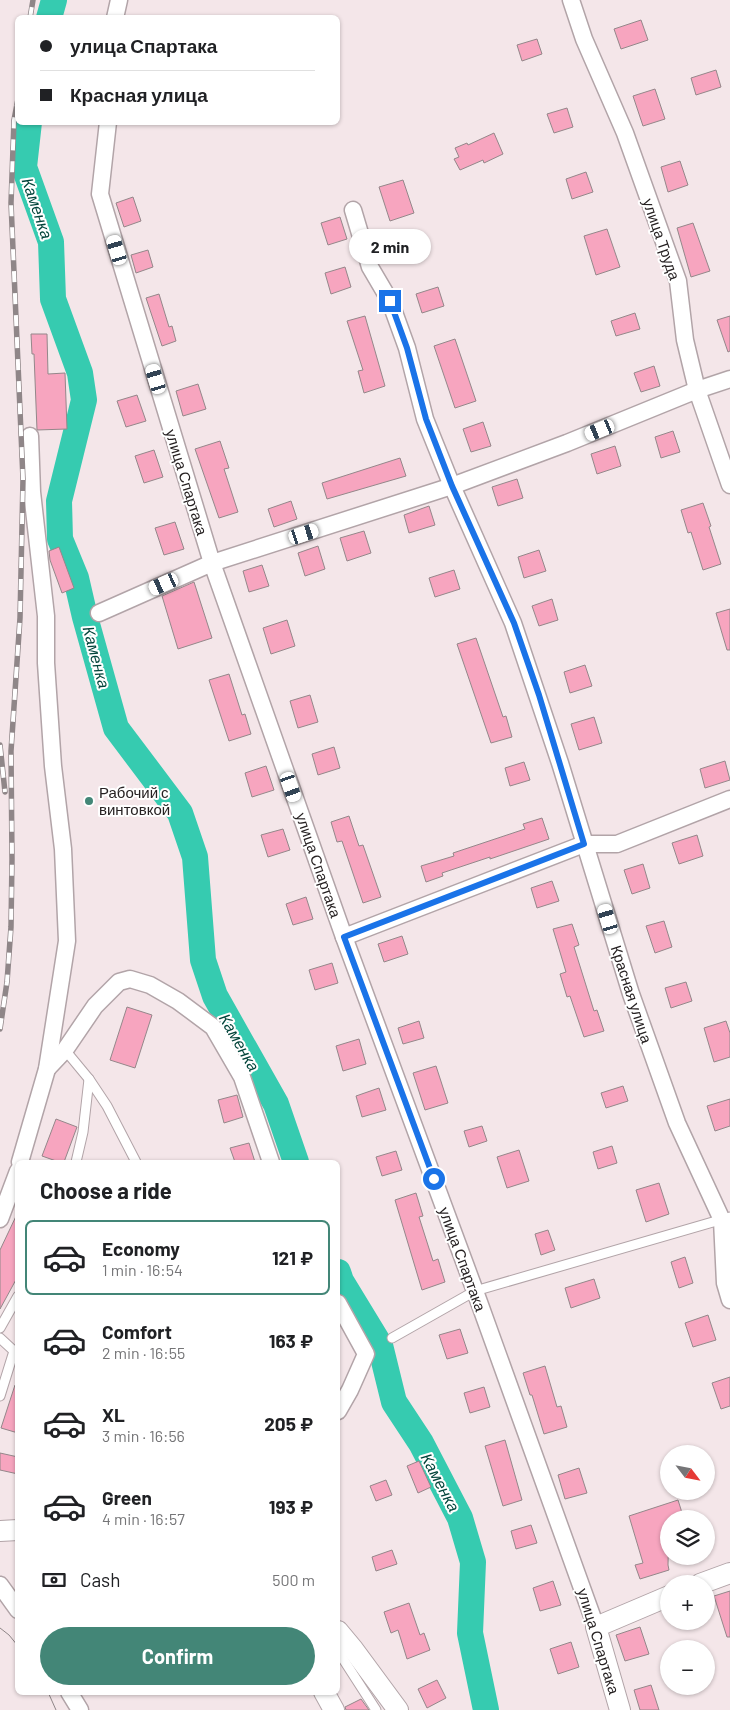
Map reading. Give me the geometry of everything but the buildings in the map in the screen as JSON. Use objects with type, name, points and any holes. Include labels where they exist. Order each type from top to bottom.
[{"type":"street","points":[[115,15],[119,0]]},
{"type":"street","name":"улица Труда","points":[[572,0],[584,39],[625,133],[678,281],[685,340],[697,390],[730,485]]},
{"type":"street","name":"улица Спартака","points":[[108,125],[100,194],[212,563],[344,937],[475,1291],[596,1627],[620,1710]]},
{"type":"street","name":"Красная улица","points":[[353,210],[370,267],[390,301],[407,348],[426,419],[452,486],[514,623],[539,695],[631,994],[677,1123],[726,1218],[725,1283],[730,1300]]},
{"type":"street","points":[[99,613],[212,563],[452,486],[567,443],[697,390],[730,379]]},
{"type":"street","points":[[21,1160],[47,1069],[67,940],[63,849],[53,766],[46,663],[46,616],[32,492],[30,436]]},
{"type":"street","points":[[344,937],[584,844],[617,844],[730,798]]},
{"type":"street","points":[[47,1069],[65,1050],[95,1006],[120,982],[130,979],[150,984],[178,1000],[213,1027],[242,1077],[270,1160]]},
{"type":"street","points":[[0,1219],[15,1179]]},
{"type":"street","points":[[340,1307],[366,1354],[340,1408]]},
{"type":"street","points":[[0,1531],[15,1530]]},
{"type":"street","points":[[715,1578],[730,1573]]},
{"type":"street","points":[[0,1585],[15,1606]]},
{"type":"street","points":[[596,1627],[660,1600]]},
{"type":"street","points":[[340,1633],[398,1710]]},
{"type":"street","points":[[71,1695],[80,1710]]},
{"type":"street","points":[[326,1695],[334,1710]]},
{"type":"lane","points":[[65,1050],[89,1079],[107,1106],[135,1160]]},
{"type":"lane","points":[[77,1160],[84,1132],[89,1079]]},
{"type":"lane","points":[[392,1338],[475,1291],[726,1218]]},
{"type":"lane","points":[[0,1328],[15,1301]]},
{"type":"lane","points":[[0,1338],[15,1347]]},
{"type":"lane","points":[[0,1396],[15,1351]]},
{"type":"lane","points":[[340,1654],[376,1710]]},
{"type":"waterway","name":"Каменка","points":[[50,15],[54,0]]},
{"type":"waterway","name":"Каменка","points":[[29,125],[24,167],[51,242],[53,299],[80,373],[84,400],[59,501],[60,539],[76,578],[116,728],[180,813],[195,857],[203,960],[215,996],[276,1104],[295,1160]]},
{"type":"waterway","name":"Каменка","points":[[340,1278],[380,1345],[394,1402],[421,1443],[460,1518],[473,1562],[470,1633],[486,1710]]},
{"type":"tram line","points":[[0,1628],[15,1642]]},
{"type":"tram line","points":[[49,1695],[56,1710]]},
{"type":"railway","points":[[30,15],[33,0]]},
{"type":"railway","points":[[0,1029],[7,982],[11,927],[11,751],[20,618],[23,479],[11,203],[15,115]]},
{"type":"railway","points":[[0,745],[5,792]]},
{"type":"place","name":"Рабочий с винтовкой","points":[[89,801]]},
{"type":"route","points":[[390,301],[407,348],[426,419],[452,486],[514,623],[539,695],[584,844],[344,937],[434,1179]]}]
